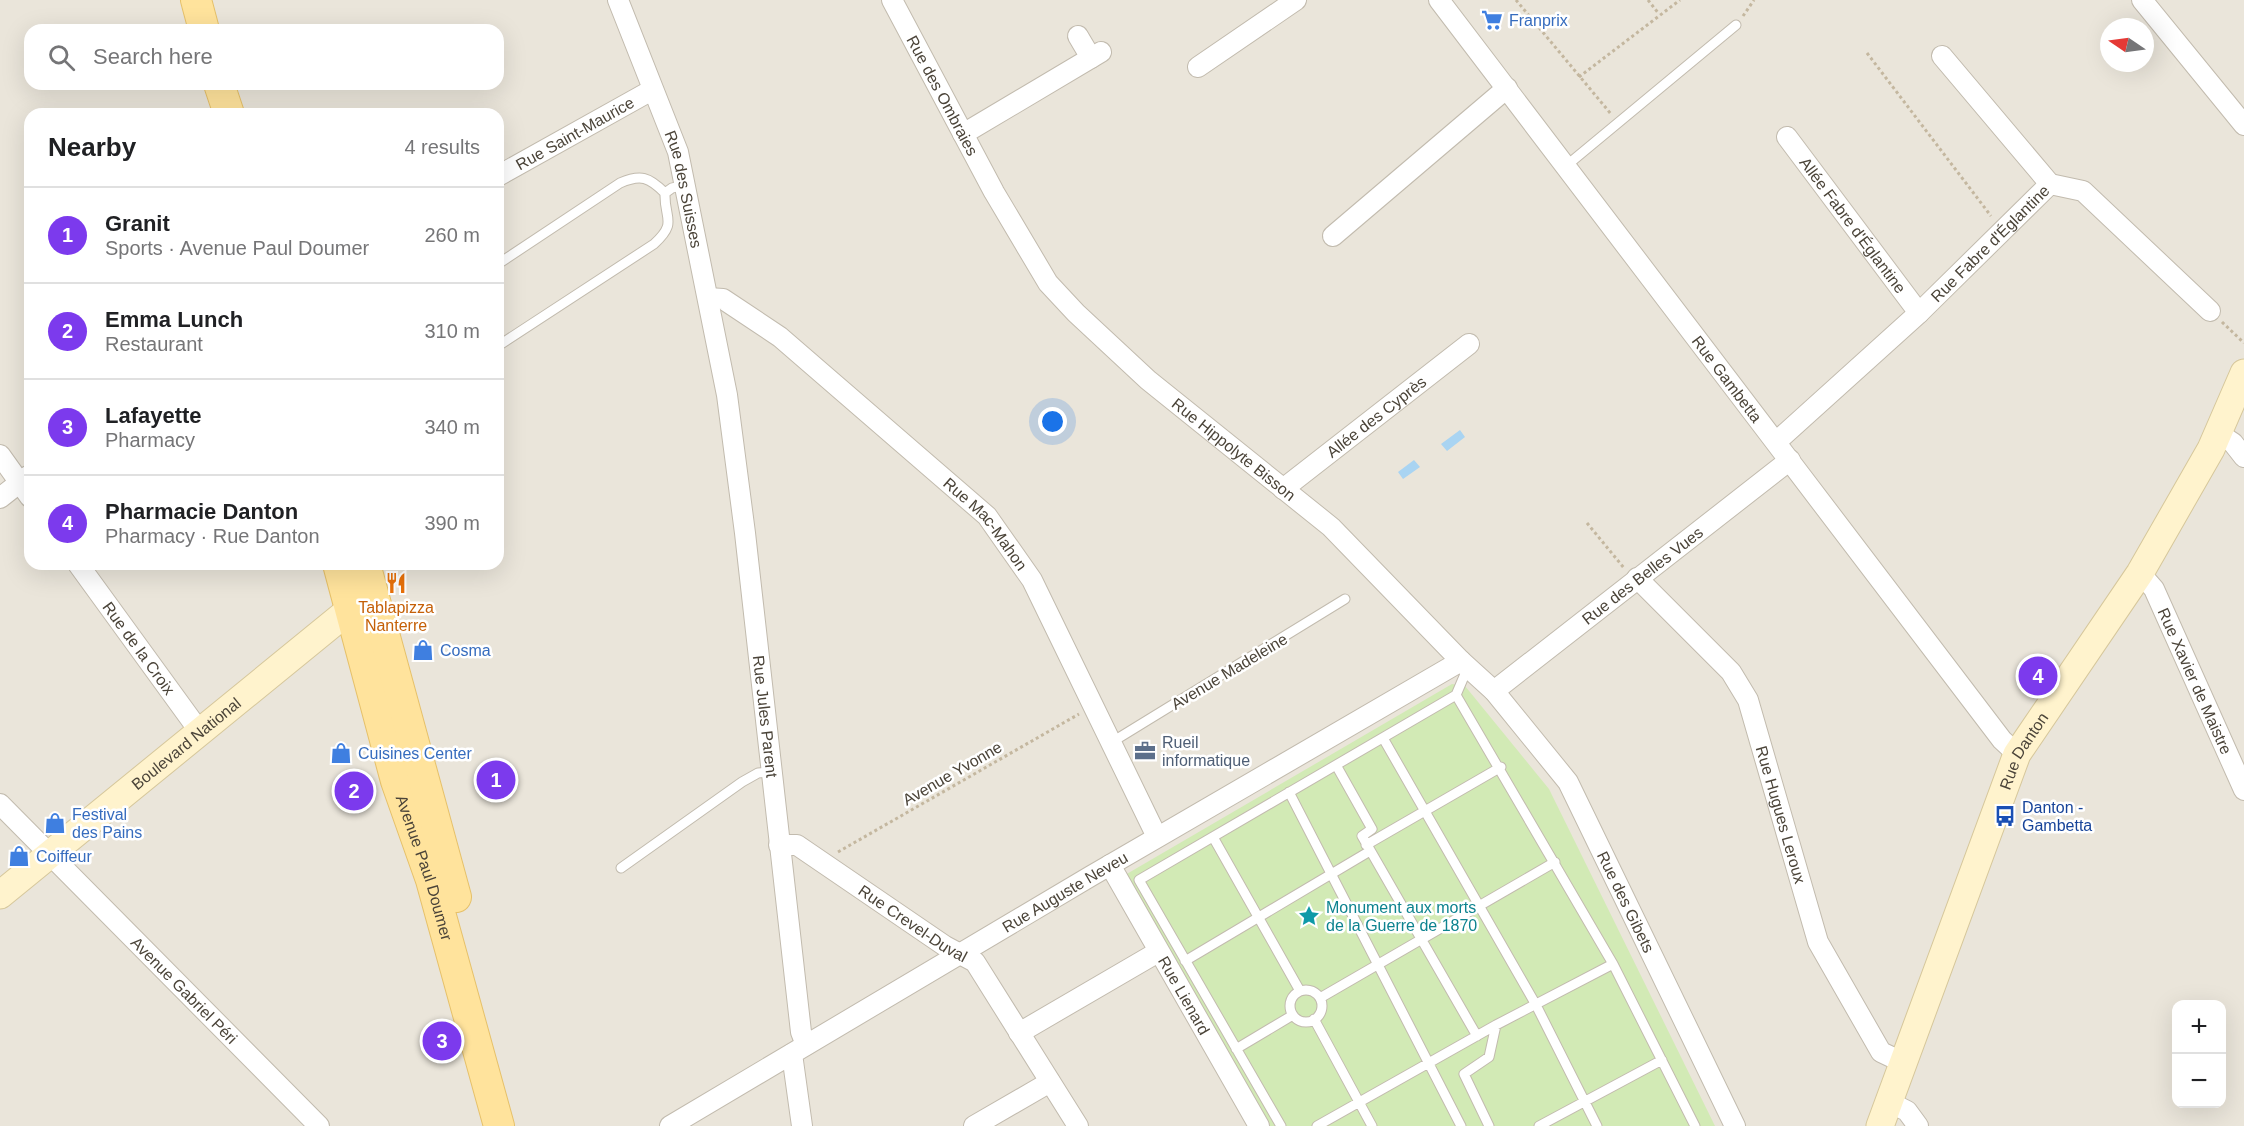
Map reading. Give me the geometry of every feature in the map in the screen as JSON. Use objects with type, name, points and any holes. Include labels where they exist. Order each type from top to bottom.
[{"type":"main road","points":[[196,0],[202,24]]},
{"type":"main road","points":[[344,570],[363,588]]},
{"type":"main road","name":"Avenue Paul Doumer","points":[[363,588],[386,642],[518,1126]]},
{"type":"main road","name":"Avenue Paul Doumer","points":[[363,588],[396,782],[431,880],[499,1126]]},
{"type":"street","name":"Rue des Suisses","points":[[618,0],[678,152],[726,387]]},
{"type":"street","name":"Rue des Ombraies","points":[[892,0],[994,192]]},
{"type":"street","points":[[1198,68],[1296,0]]},
{"type":"street","name":"Rue Gambetta","points":[[1439,0],[2002,740],[2017,754]]},
{"type":"street","points":[[2142,0],[2244,125]]},
{"type":"street","points":[[963,134],[1096,55],[1078,36]]},
{"type":"street","points":[[1942,56],[2050,184]]},
{"type":"street","points":[[1333,236],[1507,88]]},
{"type":"street","name":"Rue Saint-Maurice","points":[[504,173],[652,90]]},
{"type":"street","name":"Allée Fabre d'Églantine","points":[[1787,137],[1919,313]]},
{"type":"street","name":"Rue Fabre d'Églantine","points":[[1776,442],[1919,313],[2050,184],[2083,191],[2210,310]]},
{"type":"street","name":"Rue Hippolyte Bisson","points":[[994,192],[1038,269],[1076,313],[1148,380],[1346,540],[1494,692]]},
{"type":"street","name":"Rue Mac-Mahon","points":[[708,298],[723,299],[780,337],[987,516],[1032,580],[1158,837]]},
{"type":"street","name":"Allée des Cyprès","points":[[1283,489],[1469,344]]},
{"type":"street","name":"Rue Danton","points":[[1884,1114],[2017,754],[2140,573],[2218,433],[2244,373]]},
{"type":"street","name":"Rue Jules Parent","points":[[726,387],[745,533],[801,1032],[799,1050],[802,1126]]},
{"type":"street","points":[[2218,433],[2233,443],[2244,457]]},
{"type":"street","points":[[0,454],[24,482]]},
{"type":"street","name":"Rue des Belles Vues","points":[[1494,692],[1635,579],[1790,460]]},
{"type":"street","points":[[0,498],[24,486]]},
{"type":"street","name":"Rue de la Croix","points":[[82,570],[200,732]]},
{"type":"street","name":"Rue Xavier de Maistre","points":[[2140,573],[2154,589],[2244,790]]},
{"type":"street","name":"Rue Hugues Leroux","points":[[1635,579],[1731,672],[1748,700],[1818,942],[1881,1052],[1904,1063]]},
{"type":"street","name":"Boulevard National","points":[[0,895],[200,732],[363,588]]},
{"type":"street","name":"Rue Auguste Neveu","points":[[670,1126],[1158,837],[1465,664]]},
{"type":"street","name":"Rue des Gibets","points":[[1494,692],[1568,782],[1735,1126]]},
{"type":"street","name":"Avenue Gabriel Péri","points":[[0,804],[319,1126]]},
{"type":"street","name":"Rue Crevel-Duval","points":[[779,845],[797,845],[945,946],[975,962],[1078,1126]]},
{"type":"street","name":"Rue Lienard","points":[[1110,865],[1259,1126]]},
{"type":"street","points":[[1019,1033],[1158,952]]},
{"type":"street","points":[[974,1126],[1050,1082]]},
{"type":"street","points":[[1884,1114],[1907,1111],[1918,1126]]},
{"type":"lane","points":[[1566,166],[1736,25]]},
{"type":"lane","points":[[504,260],[635,177],[647,179],[665,193]]},
{"type":"lane","points":[[665,193],[672,188],[685,185]]},
{"type":"lane","points":[[504,342],[654,244],[666,233],[670,222],[665,204],[665,193]]},
{"type":"lane","name":"Avenue Madeleine","points":[[1112,742],[1345,599]]},
{"type":"lane","points":[[1281,1126],[1139,880],[1456,695],[1465,664]]},
{"type":"lane","points":[[1456,695],[1501,767],[1613,964],[1695,1126]]},
{"type":"lane","points":[[1383,738],[1536,1005],[1597,1126]]},
{"type":"lane","points":[[1336,765],[1372,829],[1362,836],[1368,848],[1477,1036]]},
{"type":"lane","points":[[1185,961],[1331,874],[1425,812],[1501,767]]},
{"type":"lane","points":[[621,868],[742,782],[758,773],[771,772]]},
{"type":"lane","points":[[1289,792],[1461,1126]]},
{"type":"lane","points":[[1213,837],[1300,991]]},
{"type":"lane","points":[[1320,998],[1555,862]]},
{"type":"lane","points":[[1317,1126],[1496,1025],[1613,964]]},
{"type":"lane","points":[[1293,1015],[1305,1021],[1314,1019],[1320,1012],[1320,998],[1313,992],[1300,991]]},
{"type":"lane","points":[[1293,1015],[1291,1002],[1300,991]]},
{"type":"lane","points":[[1236,1049],[1293,1015]]},
{"type":"lane","points":[[1314,1019],[1372,1126]]},
{"type":"lane","points":[[1489,1126],[1464,1074],[1489,1057],[1496,1025]]},
{"type":"lane","points":[[1539,1126],[1662,1060]]},
{"type":"path","points":[[1516,0],[1618,123]]},
{"type":"path","points":[[1648,0],[1659,14]]},
{"type":"path","points":[[1579,77],[1680,0]]},
{"type":"path","points":[[1736,25],[1754,0]]},
{"type":"path","points":[[1867,53],[2002,230]]},
{"type":"path","points":[[2236,335],[2244,343]]},
{"type":"path","points":[[1587,523],[1635,579]]},
{"type":"path","name":"Avenue Yvonne","points":[[823,861],[1094,705]]},
{"type":"shaded area","points":[[0,0],[2244,0],[2244,1126],[0,1126]]},
{"type":"green space","points":[[1452,684],[1465,686],[1549,789],[1715,1126],[1270,1126],[1125,875]]},
{"type":"water","points":[[1460,430],[1465,437],[1447,451],[1441,444]]},
{"type":"water","points":[[1414,460],[1420,467],[1403,479],[1398,472]]},
{"type":"place","name":"Franprix","points":[[1492,20]]},
{"type":"place","name":"Tablapizza Nanterre","points":[[396,583]]},
{"type":"place","name":"Cosma","points":[[423,650]]},
{"type":"place","name":"Pharmacie Danton","points":[[2038,676]]},
{"type":"place","name":"Rueil informatique","points":[[1145,751]]},
{"type":"place","name":"Cuisines Center","points":[[341,753]]},
{"type":"place","name":"Granit","points":[[496,780]]},
{"type":"place","name":"Emma Lunch","points":[[354,791]]},
{"type":"place","name":"Danton - Gambetta","points":[[2005,816]]},
{"type":"place","name":"Festival des Pains","points":[[55,823]]},
{"type":"place","name":"Coiffeur","points":[[19,856]]},
{"type":"place","name":"Monument aux morts de la Guerre de 1870","points":[[1309,916]]},
{"type":"place","name":"Lafayette","points":[[442,1041]]}]
